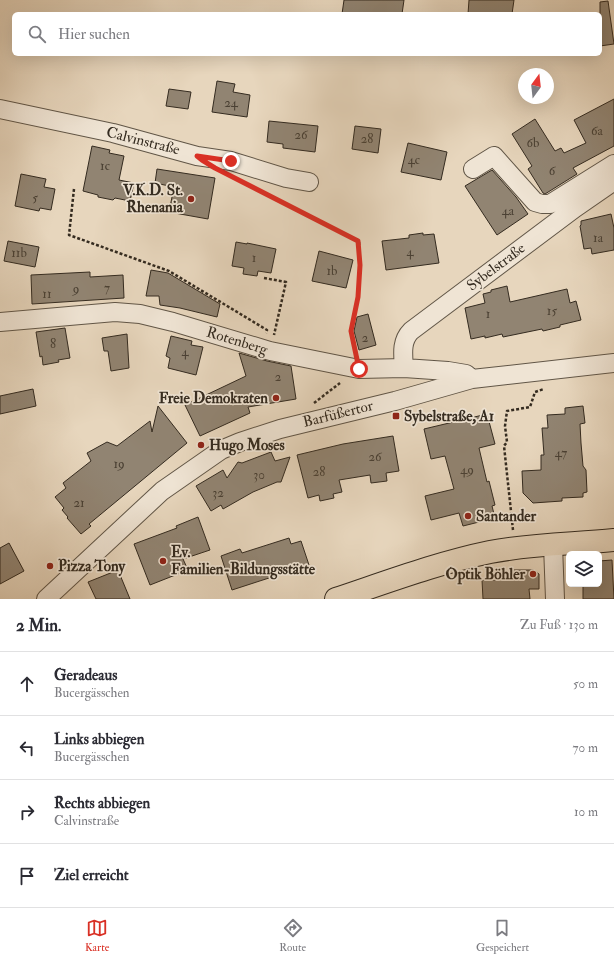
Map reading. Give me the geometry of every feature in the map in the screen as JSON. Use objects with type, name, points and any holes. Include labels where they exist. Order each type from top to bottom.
[{"type":"main road","points":[[336,599],[454,560],[515,548],[614,540]]},
{"type":"street","name":"Calvinstraße","points":[[0,109],[113,133],[197,156],[231,161],[286,178],[309,182]]},
{"type":"street","points":[[473,169],[494,156],[535,202],[550,204],[614,164]]},
{"type":"street","name":"Sybelstraße","points":[[404,368],[403,344],[411,331],[575,208],[614,181]]},
{"type":"street","name":"Rotenberg","points":[[0,322],[115,312],[140,314],[173,322],[270,351],[359,369],[404,368],[456,372],[466,374],[472,379]]},
{"type":"street","name":"Barfüßertor","points":[[46,599],[162,491],[221,450],[262,434],[472,379],[614,363]]},
{"type":"street","points":[[553,545],[555,599]]},
{"type":"path","points":[[250,186],[358,241],[360,265],[358,297],[351,331],[359,369]]},
{"type":"path","points":[[74,189],[69,235],[169,271],[267,330]]},
{"type":"path","points":[[264,278],[286,282],[270,351]]},
{"type":"path","points":[[515,548],[504,446],[507,442],[505,426],[507,412],[530,407],[535,392],[548,388]]},
{"type":"building","points":[[344,0],[404,0],[402,12],[342,12]]},
{"type":"building","points":[[469,0],[514,0],[512,12],[468,12]]},
{"type":"building","points":[[608,1],[614,44],[602,46],[602,12],[600,12],[600,2]]},
{"type":"building","points":[[217,81],[235,84],[233,92],[250,95],[247,117],[212,112]]},
{"type":"building","points":[[169,89],[191,92],[188,109],[166,106]]},
{"type":"building","points":[[614,99],[614,146],[573,168],[577,174],[545,194],[543,193],[528,169],[532,166],[512,134],[535,119],[555,151],[561,148],[564,153],[586,143],[574,120]]},
{"type":"building","points":[[269,121],[318,126],[315,152],[283,148],[283,144],[267,142]]},
{"type":"building","points":[[355,126],[381,129],[378,153],[352,149]]},
{"type":"building","points":[[408,143],[447,152],[441,180],[401,172]]},
{"type":"building","points":[[92,146],[110,150],[109,153],[124,156],[119,180],[134,183],[130,201],[98,197],[98,195],[83,191]]},
{"type":"building","name":"V.K.D. St. Rhenania","points":[[157,169],[215,178],[208,219],[169,212],[174,187],[155,183]]},
{"type":"building","points":[[492,170],[516,197],[528,214],[497,235],[465,186]]},
{"type":"building","points":[[21,174],[46,179],[44,187],[55,189],[51,210],[40,208],[39,211],[15,206]]},
{"type":"building","points":[[611,214],[614,228],[614,250],[592,254],[591,248],[584,249],[580,226],[581,221]]},
{"type":"building","points":[[423,233],[423,235],[434,234],[439,263],[386,270],[382,241],[409,238],[409,235]]},
{"type":"building","points":[[8,241],[39,247],[35,267],[4,261]]},
{"type":"building","points":[[236,242],[276,249],[271,273],[258,271],[257,276],[243,274],[244,268],[232,266]]},
{"type":"building","points":[[319,251],[353,260],[346,288],[312,281]]},
{"type":"building","points":[[151,270],[168,273],[220,304],[217,317],[160,305],[159,296],[146,296]]},
{"type":"building","points":[[90,272],[90,277],[123,275],[124,298],[32,304],[31,275]]},
{"type":"building","points":[[507,286],[510,302],[567,289],[570,303],[576,301],[581,320],[543,331],[542,329],[503,337],[502,334],[485,338],[485,336],[471,339],[465,308],[485,303],[483,294],[491,292],[491,290]]},
{"type":"building","points":[[368,314],[376,345],[359,350],[354,331],[357,317]]},
{"type":"building","points":[[65,328],[70,358],[43,365],[42,356],[40,357],[36,332]]},
{"type":"building","points":[[127,334],[129,368],[111,371],[108,351],[104,351],[102,338]]},
{"type":"building","points":[[171,336],[192,341],[191,345],[203,347],[196,375],[168,368],[170,358],[166,356]]},
{"type":"building","points":[[239,353],[291,366],[296,399],[248,407],[250,413],[200,436],[185,405],[246,376]]},
{"type":"building","points":[[33,389],[36,406],[0,414],[0,396]]},
{"type":"building","points":[[158,406],[187,443],[89,524],[91,526],[81,534],[67,518],[68,517],[62,510],[64,508],[55,497],[66,488],[63,483],[91,461],[87,453],[107,442],[117,446],[150,421],[152,432]]},
{"type":"building","points":[[583,406],[585,423],[580,424],[583,466],[586,470],[587,492],[583,493],[583,497],[562,498],[562,501],[533,503],[523,493],[522,471],[541,470],[541,455],[544,455],[542,428],[548,428],[547,415],[565,414],[565,408]]},
{"type":"building","points":[[487,414],[495,444],[479,448],[487,482],[489,481],[495,505],[492,506],[495,518],[463,526],[459,513],[431,520],[425,496],[454,489],[445,456],[431,459],[424,429]]},
{"type":"building","points":[[393,436],[399,471],[386,473],[387,481],[371,483],[370,475],[339,480],[342,492],[333,494],[334,498],[320,501],[319,495],[308,498],[297,455],[343,444]]},
{"type":"building","points":[[271,452],[275,461],[290,457],[281,482],[277,482],[253,492],[223,509],[221,505],[211,511],[196,486],[223,470],[227,478],[238,462],[242,463]]},
{"type":"building","name":"Ev. Familien-Bildungsstätte","points":[[198,517],[210,550],[183,559],[188,570],[150,585],[134,544],[177,528],[176,526]]},
{"type":"building","points":[[289,538],[291,544],[301,541],[309,565],[232,590],[221,556],[240,549],[242,553]]},
{"type":"building","points":[[9,543],[24,571],[0,584],[0,548]]},
{"type":"building","points":[[612,560],[614,599],[583,599],[583,587],[602,587],[602,561]]},
{"type":"building","points":[[118,570],[130,599],[96,599],[88,582]]},
{"type":"building","points":[[512,570],[533,570],[539,574],[539,589],[529,589],[530,599],[483,599],[482,580],[497,580],[496,576],[512,575]]},
{"type":"place","name":"V.K.D. St. Rhenania","points":[[191,199]]},
{"type":"place","name":"Freie Demokraten","points":[[276,398]]},
{"type":"place","name":"Sybelstraße, A1","points":[[396,416]]},
{"type":"place","name":"Hugo Moses","points":[[201,445]]},
{"type":"place","name":"Santander","points":[[468,516]]},
{"type":"place","name":"Ev. Familien-Bildungsstätte","points":[[163,561]]},
{"type":"place","name":"Pizza Tony","points":[[50,566]]},
{"type":"place","name":"Optik Böhler","points":[[533,574]]},
{"type":"route","points":[[231,161],[197,156],[215,168],[358,241],[360,265],[358,297],[351,331],[359,369]]}]
